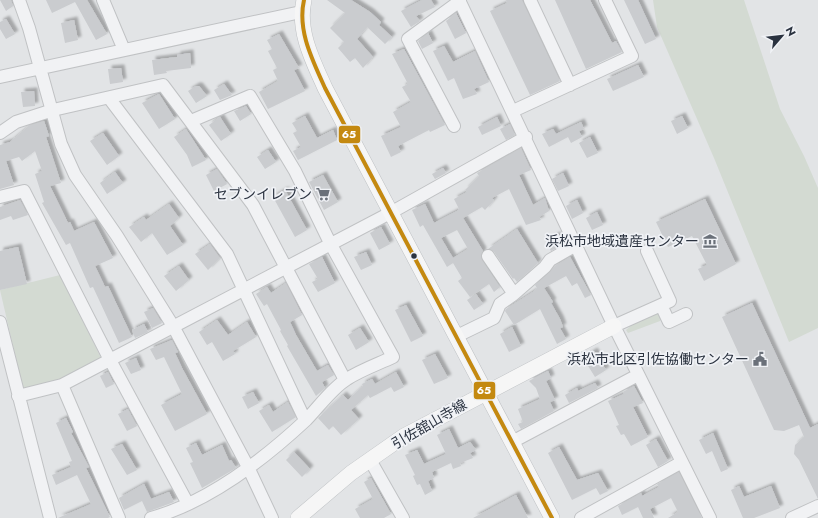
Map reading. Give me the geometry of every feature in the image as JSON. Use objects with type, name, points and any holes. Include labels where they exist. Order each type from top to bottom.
[{"type":"main road","points":[[302,6],[305,38],[312,60],[325,88],[392,212],[552,518]]},
{"type":"main road","name":"引佐舘山寺線","points":[[298,518],[351,473],[410,432],[486,391],[614,326]]},
{"type":"street","points":[[19,0],[29,28],[53,110],[61,144],[75,175],[117,236],[173,326],[248,467],[272,518]]},
{"type":"street","points":[[103,0],[124,50]]},
{"type":"street","points":[[454,126],[408,39],[460,0],[614,326],[710,518]]},
{"type":"street","points":[[530,0],[570,85]]},
{"type":"street","points":[[513,111],[632,56],[605,0]]},
{"type":"street","points":[[0,77],[124,50],[302,6]]},
{"type":"street","points":[[0,133],[16,122],[53,110],[164,84],[253,205],[345,380]]},
{"type":"street","points":[[151,518],[171,512],[188,504],[210,492],[248,467],[305,420],[345,380],[393,357],[330,243],[295,171],[250,96],[191,121]]},
{"type":"street","points":[[109,98],[227,254],[305,420]]},
{"type":"street","points":[[18,396],[62,385],[244,288],[392,212],[526,138]]},
{"type":"street","points":[[0,197],[24,191],[110,360],[188,504]]},
{"type":"street","points":[[457,336],[494,318],[500,304],[514,294],[550,260],[576,245]]},
{"type":"street","points":[[614,326],[670,301],[647,251]]},
{"type":"street","points":[[488,256],[514,294]]},
{"type":"street","points":[[661,305],[669,322],[686,314]]},
{"type":"street","points":[[0,322],[50,518]]},
{"type":"street","points":[[512,442],[638,375]]},
{"type":"street","points":[[62,385],[119,518]]},
{"type":"street","points":[[370,460],[404,518]]},
{"type":"street","points":[[581,518],[682,462]]},
{"type":"street","points":[[797,517],[818,506]]},
{"type":"shaded area","points":[[653,0],[744,0],[780,109],[804,156],[818,188],[818,328],[789,342],[714,158],[657,27]]},
{"type":"shaded area","points":[[60,275],[101,358],[60,380],[23,389],[0,290]]},
{"type":"shaded area","points":[[659,312],[662,315],[660,321],[628,333],[626,330],[634,323]]},
{"type":"building","points":[[0,0],[11,0],[13,6],[6,11]]},
{"type":"building","points":[[46,0],[87,0],[107,34],[96,40],[75,2],[52,13]]},
{"type":"building","points":[[327,0],[351,0],[370,12],[381,22],[379,25],[392,37],[385,44],[367,27],[357,39],[373,57],[363,68],[355,58],[350,62],[338,48],[344,42],[330,28],[345,13]]},
{"type":"building","points":[[422,0],[431,0],[435,7],[416,16],[420,21],[411,27],[401,11]]},
{"type":"building","points":[[506,0],[522,0],[560,81],[530,95],[490,11],[507,3]]},
{"type":"building","points":[[555,0],[590,0],[612,43],[616,41],[622,52],[586,69]]},
{"type":"building","points":[[624,0],[638,0],[656,39],[645,44]]},
{"type":"building","points":[[456,13],[466,33],[455,39],[446,21]]},
{"type":"building","points":[[6,19],[15,34],[6,39],[0,29],[0,22]]},
{"type":"building","points":[[74,20],[78,40],[65,43],[61,23]]},
{"type":"building","points":[[428,33],[433,43],[422,49],[418,41]]},
{"type":"building","points":[[279,34],[299,68],[294,70],[305,91],[268,109],[259,92],[278,81],[273,70],[277,68],[268,51],[272,49],[267,40]]},
{"type":"building","points":[[444,46],[453,62],[475,51],[489,82],[474,89],[477,94],[463,99],[454,78],[448,81],[433,51]]},
{"type":"building","points":[[404,49],[445,125],[430,132],[429,130],[398,146],[401,152],[391,157],[381,136],[401,127],[393,112],[411,102],[402,87],[408,84],[392,54]]},
{"type":"building","points":[[190,53],[191,68],[166,71],[167,73],[154,75],[152,60],[177,57],[177,55]]},
{"type":"building","points":[[638,65],[644,77],[613,91],[607,79]]},
{"type":"building","points":[[121,68],[123,82],[110,84],[108,69]]},
{"type":"building","points":[[224,84],[232,95],[220,100],[214,90]]},
{"type":"building","points":[[196,86],[199,86],[207,96],[196,103],[188,91]]},
{"type":"building","points":[[34,91],[35,106],[23,107],[21,92]]},
{"type":"building","points":[[159,94],[175,119],[159,129],[142,103]]},
{"type":"building","points":[[246,106],[251,114],[240,121],[234,111]]},
{"type":"building","points":[[305,116],[317,138],[333,130],[337,140],[298,160],[293,151],[301,147],[293,133],[297,131],[292,123]]},
{"type":"building","points":[[682,116],[688,128],[677,134],[671,121]]},
{"type":"building","points":[[220,117],[231,134],[221,141],[209,125]]},
{"type":"building","points":[[497,117],[501,126],[482,135],[478,127]]},
{"type":"building","points":[[44,121],[49,136],[46,137],[61,183],[50,186],[68,223],[70,222],[74,231],[94,222],[113,258],[95,266],[105,287],[108,286],[132,337],[119,343],[93,287],[90,288],[70,243],[66,245],[42,203],[44,202],[35,174],[42,171],[35,151],[22,161],[19,157],[6,161],[14,185],[0,189],[0,145],[10,142],[30,125]]},
{"type":"building","points":[[581,122],[584,129],[579,131],[582,137],[571,143],[568,137],[549,147],[542,134],[553,129],[556,134]]},
{"type":"building","points":[[510,124],[515,135],[506,140],[500,129]]},
{"type":"building","points":[[186,129],[206,160],[192,167],[187,155],[174,137]]},
{"type":"building","points":[[103,133],[119,156],[107,165],[90,141]]},
{"type":"building","points":[[590,137],[598,153],[587,158],[579,143]]},
{"type":"building","points":[[521,148],[531,170],[519,175],[533,205],[545,198],[549,211],[539,217],[541,220],[526,225],[509,189],[492,198],[494,200],[485,210],[482,207],[463,218],[483,251],[481,256],[482,260],[500,287],[494,292],[489,284],[470,297],[458,281],[462,278],[453,263],[447,267],[423,225],[420,227],[412,210],[425,204],[434,223],[457,211],[459,209],[454,199],[467,192],[465,190],[479,176],[477,173]],"holes":[[[457,230],[468,249],[453,258],[441,238]]]},
{"type":"building","points":[[268,150],[276,162],[265,169],[257,157]]},
{"type":"building","points":[[443,168],[446,173],[435,179],[432,174]]},
{"type":"building","points":[[217,169],[227,184],[214,191],[206,175]]},
{"type":"building","points":[[115,172],[123,183],[107,194],[100,183]]},
{"type":"building","points":[[563,173],[569,186],[558,191],[552,179]]},
{"type":"building","points":[[323,175],[338,202],[324,210],[309,182]]},
{"type":"building","points":[[285,190],[307,230],[295,237],[273,197]]},
{"type":"building","name":"浜松市地域遺産センター","points":[[705,199],[736,264],[704,281],[698,269],[707,265],[692,236],[668,247],[656,222]]},
{"type":"building","points":[[20,200],[28,215],[13,220],[11,216],[0,220],[0,207]]},
{"type":"building","points":[[577,200],[583,213],[572,219],[566,206]]},
{"type":"building","points":[[169,204],[179,218],[170,226],[183,245],[167,255],[152,233],[141,242],[129,227],[144,217],[146,220]]},
{"type":"building","points":[[597,212],[603,225],[592,230],[586,218]]},
{"type":"building","points":[[381,227],[390,244],[379,250],[370,233]]},
{"type":"building","points":[[517,229],[538,263],[517,282],[514,278],[513,279],[494,252],[488,249]]},
{"type":"building","points":[[557,235],[562,245],[551,251],[547,244],[551,242],[550,239]]},
{"type":"building","points":[[210,244],[220,258],[208,270],[195,254]]},
{"type":"building","points":[[18,247],[27,284],[0,290],[0,251]]},
{"type":"building","points":[[366,252],[372,265],[361,270],[354,257]]},
{"type":"building","points":[[322,257],[335,283],[318,292],[312,282],[318,279],[309,264]]},
{"type":"building","points":[[570,257],[591,295],[585,298],[577,283],[572,286],[566,276],[544,288],[553,302],[551,303],[560,319],[563,327],[560,328],[566,339],[557,344],[540,309],[514,325],[505,311],[506,309],[533,292],[537,288],[535,285],[555,266]]},
{"type":"building","points":[[179,266],[189,280],[176,291],[164,276]]},
{"type":"building","points":[[286,283],[302,315],[290,322],[296,335],[317,371],[328,365],[334,375],[322,382],[325,388],[316,396],[287,346],[288,345],[280,331],[281,330],[267,304],[264,306],[256,294],[267,287],[271,293]]},
{"type":"building","points":[[476,294],[483,304],[474,310],[467,300]]},
{"type":"building","points":[[752,303],[810,428],[818,424],[818,499],[799,460],[794,454],[795,445],[804,437],[799,425],[784,431],[774,430],[722,317]]},
{"type":"building","points":[[406,305],[423,336],[411,342],[395,310]]},
{"type":"building","points":[[153,308],[162,323],[152,328],[144,312]]},
{"type":"building","points":[[217,320],[228,335],[247,322],[256,337],[233,351],[235,354],[223,361],[212,342],[207,345],[199,332]]},
{"type":"building","points":[[144,324],[148,332],[135,338],[132,330]]},
{"type":"building","points":[[512,327],[521,346],[509,352],[500,334]]},
{"type":"building","points":[[360,328],[369,342],[356,350],[348,335]]},
{"type":"building","points":[[172,340],[178,352],[175,353],[182,368],[207,414],[175,431],[161,405],[182,394],[164,357],[156,360],[150,349]]},
{"type":"building","points":[[594,351],[606,370],[595,377],[583,358]]},
{"type":"building","points":[[435,354],[448,378],[434,384],[422,360]]},
{"type":"building","points":[[136,358],[141,370],[131,374],[125,363]]},
{"type":"building","points":[[548,371],[551,378],[546,381],[555,400],[550,402],[554,411],[521,429],[518,424],[523,422],[518,409],[540,399],[536,388],[529,381]]},
{"type":"building","points":[[108,372],[114,384],[106,388],[100,376]]},
{"type":"building","points":[[396,372],[404,387],[394,392],[391,387],[370,398],[368,395],[351,410],[359,419],[341,435],[333,426],[329,430],[318,418],[343,395],[348,400],[363,386],[362,384],[372,379],[375,384]]},
{"type":"building","points":[[595,383],[598,388],[569,403],[565,395],[577,388],[578,391]]},
{"type":"building","points":[[634,386],[643,403],[633,407],[648,437],[631,446],[624,434],[621,435],[616,426],[619,425],[608,401],[624,394],[623,392]]},
{"type":"building","points":[[253,392],[259,403],[248,409],[242,397]]},
{"type":"building","points":[[288,402],[296,417],[272,432],[259,411],[269,405],[273,412]]},
{"type":"building","points":[[128,409],[137,426],[127,431],[118,414]]},
{"type":"building","points":[[66,418],[73,432],[71,433],[89,467],[86,468],[110,517],[108,518],[58,518],[91,504],[77,475],[56,485],[52,475],[71,467],[69,462],[72,461],[56,423]]},
{"type":"building","points":[[449,429],[458,448],[470,442],[476,450],[470,453],[473,458],[460,463],[461,466],[453,469],[451,463],[432,472],[434,478],[428,481],[432,491],[425,495],[420,484],[417,485],[413,476],[415,475],[405,455],[417,450],[424,464],[446,454],[437,435]]},
{"type":"building","points":[[713,433],[728,469],[721,472],[712,451],[706,454],[699,440]]},
{"type":"building","points":[[656,439],[668,461],[658,467],[646,445]]},
{"type":"building","points":[[196,443],[202,455],[222,445],[229,461],[231,460],[236,468],[202,488],[190,463],[193,462],[186,448]]},
{"type":"building","points":[[122,444],[137,470],[127,475],[111,449]]},
{"type":"building","points":[[559,447],[577,480],[598,473],[608,491],[600,495],[596,488],[572,500],[548,453]]},
{"type":"building","points":[[294,452],[310,469],[302,477],[286,460]]},
{"type":"building","points":[[679,472],[702,518],[668,518],[678,512],[671,498],[650,509],[654,518],[643,518],[638,507],[622,515],[618,506],[641,493],[642,496],[659,487],[657,484]]},
{"type":"building","points":[[371,478],[391,514],[384,518],[360,518],[355,509],[373,499],[364,482]]},
{"type":"building","points":[[144,484],[151,499],[169,492],[174,502],[147,512],[142,501],[124,510],[119,498]]},
{"type":"building","points":[[739,486],[744,497],[771,486],[780,508],[754,518],[743,518],[731,490]]},
{"type":"building","points":[[516,495],[528,518],[473,518]]},
{"type":"transit line","name":"65","points":[[304,0],[302,12],[304,34],[307,46],[325,88],[552,518]]},
{"type":"place","name":"セブンイレブン","points":[[323,194]]},
{"type":"place","name":"浜松市地域遺産センター","points":[[710,241]]},
{"type":"place","name":"浜松市北区引佐協働センター","points":[[760,359]]}]
